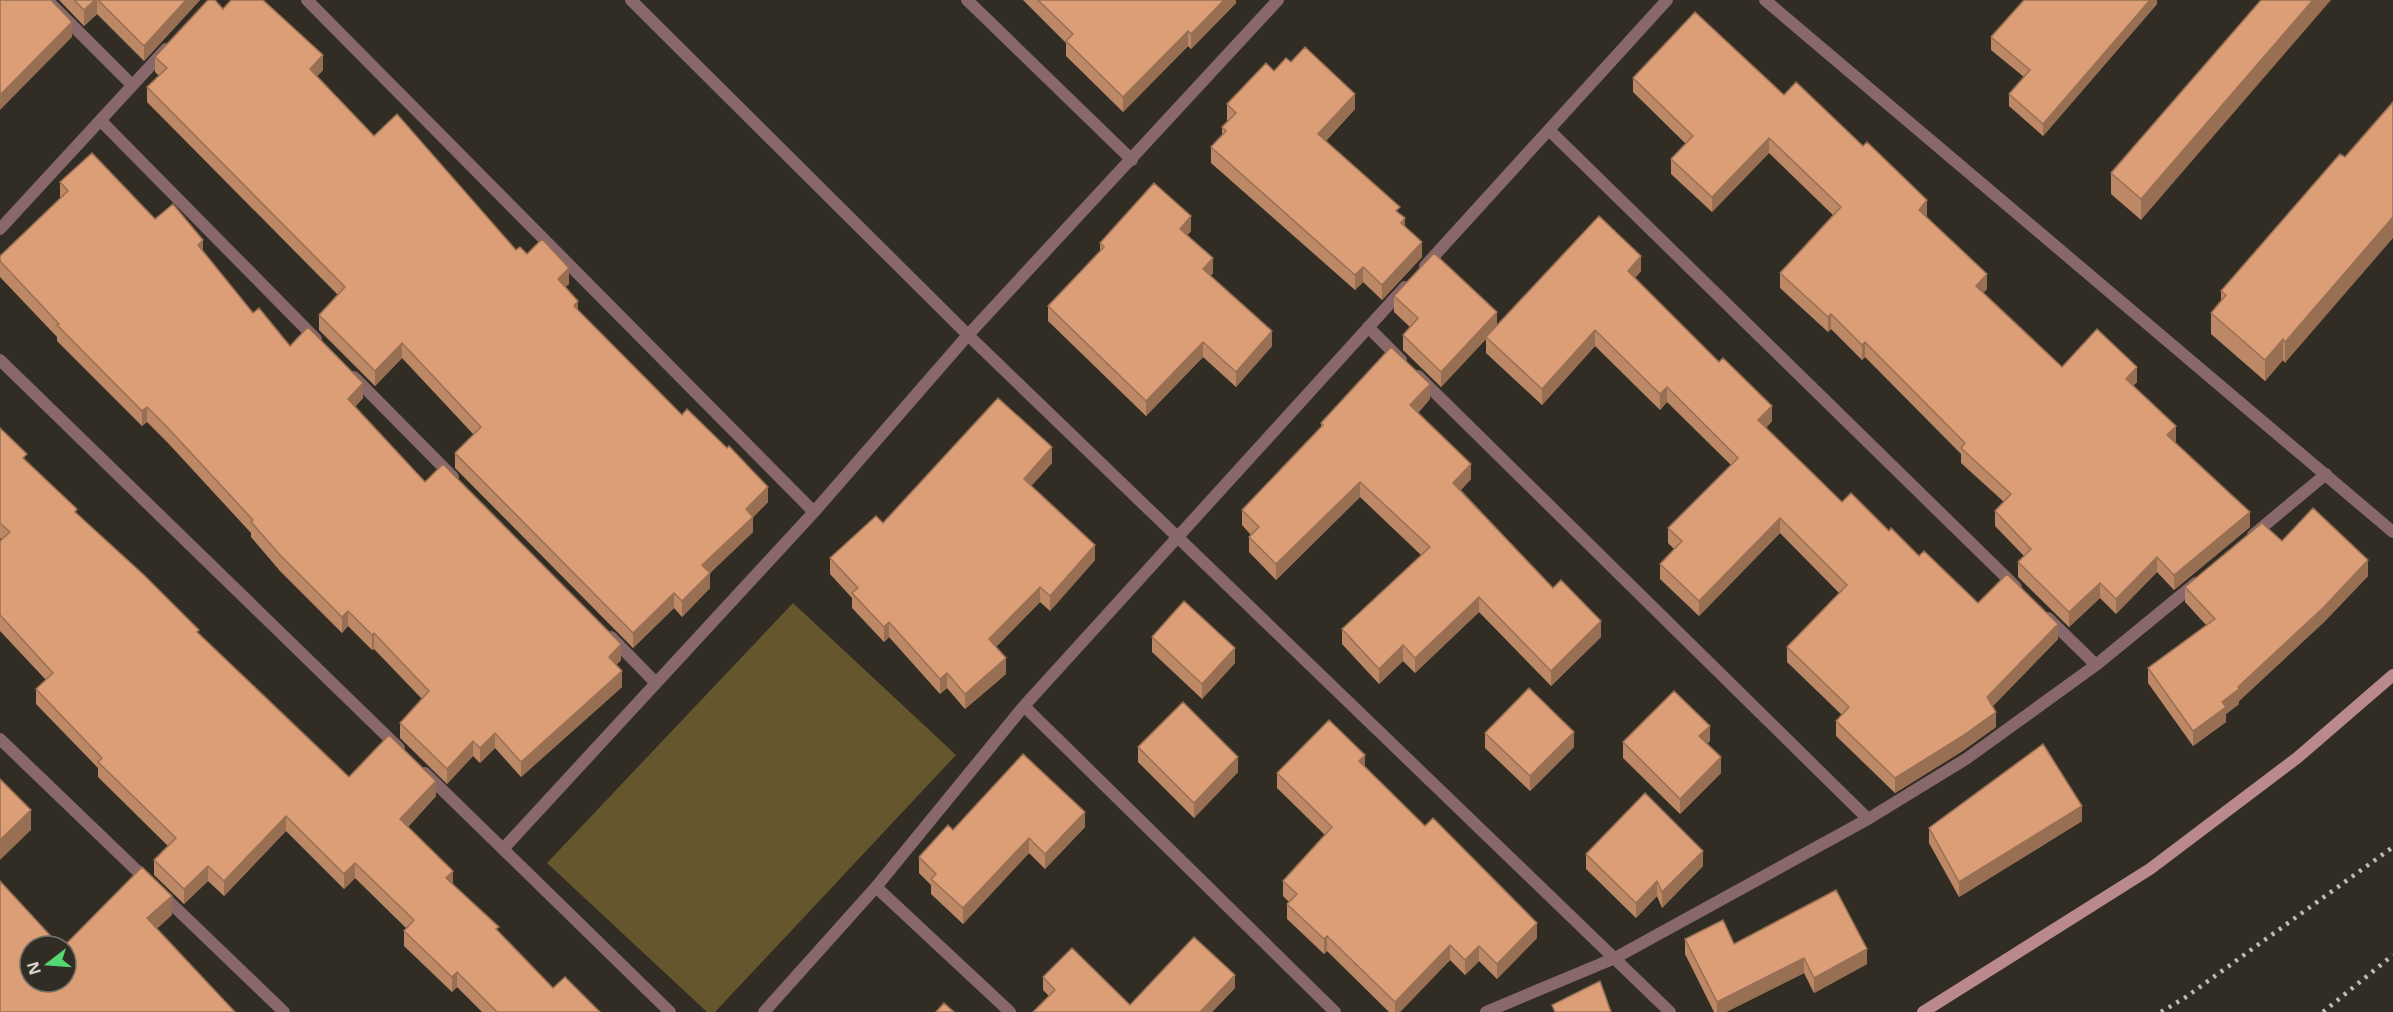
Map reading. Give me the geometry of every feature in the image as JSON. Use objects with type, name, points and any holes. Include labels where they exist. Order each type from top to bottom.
[{"type":"street","points":[[47,0],[132,86]]},
{"type":"street","points":[[307,0],[814,512]]},
{"type":"street","points":[[631,0],[968,335],[1670,1012]]},
{"type":"street","points":[[967,0],[1132,160]]},
{"type":"street","points":[[503,849],[814,512],[968,335],[1278,0]]},
{"type":"street","points":[[764,1012],[876,887],[1024,706],[1667,0]]},
{"type":"street","points":[[1765,0],[2393,532]]},
{"type":"street","points":[[0,229],[172,43]]},
{"type":"street","points":[[101,121],[328,351]]},
{"type":"street","points":[[1549,130],[2096,665]]},
{"type":"street","points":[[1368,327],[1868,819]]},
{"type":"street","points":[[0,360],[670,1012]]},
{"type":"street","points":[[345,368],[463,487]]},
{"type":"street","points":[[2243,543],[2326,474]]},
{"type":"street","points":[[1486,1012],[1615,958],[1868,819],[1966,759],[2096,665],[2207,574]]},
{"type":"street","points":[[606,632],[656,683]]},
{"type":"street","points":[[1923,1012],[2150,869],[2297,758],[2393,675]]},
{"type":"street","points":[[1024,706],[1335,1012]]},
{"type":"street","points":[[0,739],[284,1012]]},
{"type":"street","points":[[876,887],[1010,1012]]},
{"type":"shaded area","points":[[793,603],[956,755],[715,1012],[707,1012],[547,863]]},
{"type":"building","points":[[0,0],[51,0],[72,22],[0,95]]},
{"type":"building","points":[[74,0],[95,0],[84,10]]},
{"type":"building","points":[[98,0],[186,0],[144,46]]},
{"type":"building","points":[[208,0],[215,0],[223,9],[231,0],[263,0],[323,55],[310,69],[374,136],[397,114],[516,250],[520,247],[527,254],[542,239],[569,268],[558,279],[578,301],[574,306],[682,415],[687,409],[727,448],[729,446],[768,487],[746,509],[753,517],[702,565],[710,573],[682,601],[674,593],[633,633],[455,453],[481,427],[402,343],[375,371],[319,315],[345,287],[147,87],[167,68],[155,57]]},
{"type":"building","points":[[1038,0],[1224,0],[1191,34],[1188,31],[1123,97],[1066,41],[1073,34]]},
{"type":"building","points":[[2024,0],[2150,0],[2043,124],[2009,94],[2030,70],[1991,37]]},
{"type":"building","points":[[2261,0],[2313,0],[2141,199],[2111,173]]},
{"type":"building","points":[[1695,12],[1784,95],[1796,82],[1863,146],[1867,142],[1927,200],[1919,210],[1987,274],[1976,286],[2062,367],[2097,329],[2137,367],[2126,379],[2176,426],[2167,435],[2250,512],[2174,575],[2157,557],[2116,599],[2100,583],[2069,612],[2018,562],[2031,549],[1995,511],[2011,494],[1961,448],[1965,443],[1865,342],[1862,345],[1831,314],[1828,317],[1780,273],[1841,207],[1769,138],[1712,197],[1671,159],[1693,136],[1633,78]]},
{"type":"building","points":[[1305,47],[1355,94],[1318,134],[1400,207],[1396,211],[1405,218],[1401,223],[1422,242],[1382,285],[1363,267],[1355,275],[1211,147],[1226,131],[1222,127],[1236,113],[1227,104],[1266,63],[1274,71],[1286,58],[1291,62]]},
{"type":"building","points":[[2393,102],[2393,217],[2285,342],[2283,339],[2265,360],[2211,313],[2226,295],[2221,291],[2340,154],[2345,157]]},
{"type":"building","points":[[92,153],[155,219],[173,204],[203,240],[198,245],[253,313],[259,308],[290,346],[308,327],[363,383],[348,399],[425,482],[443,464],[621,644],[609,657],[622,671],[521,762],[495,733],[480,748],[473,741],[447,769],[400,723],[429,691],[374,633],[372,635],[348,611],[342,617],[280,555],[251,522],[253,520],[168,428],[147,407],[142,411],[57,325],[59,324],[0,261],[0,256],[68,191],[60,182]]},
{"type":"building","points":[[1154,183],[1191,216],[1180,229],[1213,258],[1203,269],[1272,331],[1236,372],[1203,342],[1146,401],[1048,306],[1104,247],[1100,243]]},
{"type":"building","points":[[1599,216],[1641,256],[1628,271],[1719,362],[1723,358],[1772,406],[1758,420],[1842,502],[1851,493],[1889,531],[1891,528],[1919,556],[1924,551],[1978,603],[2007,574],[2058,624],[1987,697],[1996,712],[1895,778],[1836,721],[1849,707],[1787,647],[1847,585],[1780,518],[1699,601],[1660,564],[1682,541],[1668,528],[1738,458],[1667,387],[1660,394],[1595,330],[1542,389],[1486,337]]},
{"type":"building","points":[[1434,253],[1497,312],[1441,372],[1403,335],[1418,318],[1394,296]]},
{"type":"building","points":[[1391,347],[1430,384],[1410,405],[1471,464],[1453,483],[1553,588],[1561,580],[1601,621],[1551,671],[1479,597],[1415,658],[1403,645],[1379,669],[1342,629],[1430,547],[1360,482],[1276,564],[1249,537],[1259,527],[1242,510],[1323,425],[1321,423]]},
{"type":"building","points":[[998,398],[1052,447],[1024,479],[1095,545],[1050,596],[1040,587],[989,639],[1006,658],[965,694],[947,673],[940,679],[889,622],[884,627],[852,593],[858,588],[830,558],[876,516],[883,523]]},
{"type":"building","points":[[0,428],[27,454],[23,458],[77,509],[75,512],[145,576],[199,630],[197,632],[349,777],[389,735],[436,781],[400,819],[453,871],[446,878],[499,927],[496,929],[553,988],[565,977],[600,1012],[497,1012],[457,972],[452,977],[404,931],[414,920],[355,863],[344,874],[286,816],[224,881],[208,866],[184,889],[154,860],[176,838],[98,762],[102,758],[36,689],[53,673],[0,615],[0,541],[10,532],[0,523]]},
{"type":"building","points":[[2313,508],[2368,560],[2324,607],[2238,687],[2239,689],[2222,702],[2226,707],[2193,731],[2148,668],[2215,619],[2185,587],[2262,523],[2282,541]]},
{"type":"building","points":[[1184,601],[1235,648],[1202,684],[1152,637]]},
{"type":"building","points":[[1529,688],[1574,732],[1530,776],[1485,733]]},
{"type":"building","points":[[1674,691],[1710,726],[1699,736],[1721,757],[1680,799],[1623,742]]},
{"type":"building","points":[[1183,702],[1238,757],[1194,803],[1138,747]]},
{"type":"building","points":[[1329,720],[1365,755],[1359,761],[1425,826],[1433,818],[1537,923],[1497,964],[1479,946],[1465,960],[1450,945],[1395,1002],[1327,936],[1324,939],[1287,904],[1297,894],[1283,881],[1332,827],[1277,773]]},
{"type":"building","points":[[2043,744],[2082,806],[1959,882],[1929,828]]},
{"type":"building","points":[[1023,754],[1085,812],[1045,854],[1029,838],[963,908],[931,879],[936,874],[919,857],[948,825],[953,830]]},
{"type":"building","points":[[0,779],[31,810],[0,840]]},
{"type":"building","points":[[1645,793],[1703,851],[1662,892],[1657,881],[1636,903],[1586,854]]},
{"type":"building","points":[[142,867],[172,896],[147,918],[235,1012],[0,1012],[0,881],[49,934],[18,934],[18,994],[78,994],[78,934],[76,934]]},
{"type":"building","points":[[1836,890],[1867,949],[1814,978],[1804,958],[1717,1002],[1685,939],[1723,920],[1734,944]]},
{"type":"building","points":[[1194,937],[1235,975],[1200,1012],[1033,1012],[1055,990],[1043,977],[1072,948],[1130,1005]]},
{"type":"building","points":[[1600,981],[1611,1012],[1555,1012],[1552,1005]]},
{"type":"building","points":[[944,1003],[954,1012],[936,1012]]},
{"type":"railway","points":[[2161,1012],[2186,997],[2393,847]]},
{"type":"railway","points":[[2323,1012],[2393,955]]}]
